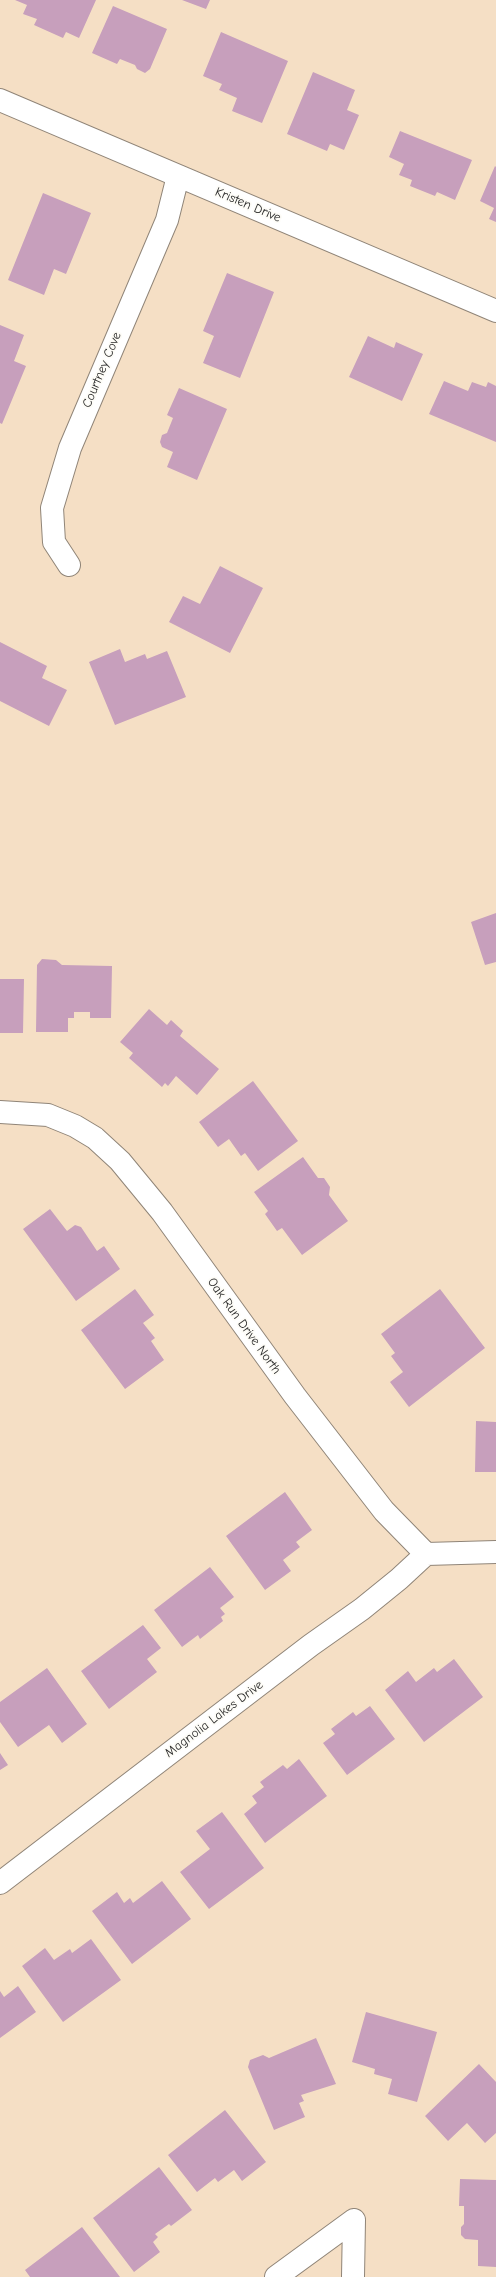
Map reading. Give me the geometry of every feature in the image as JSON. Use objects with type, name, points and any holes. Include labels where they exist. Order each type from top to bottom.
[{"type":"street","name":"Kristen Drive","points":[[0,100],[496,311]]},
{"type":"street","name":"Courtney Cove","points":[[69,565],[54,542],[52,508],[70,448],[167,220],[178,176]]},
{"type":"street","name":"Oak Run Drive North","points":[[0,1112],[48,1115],[75,1126],[95,1138],[120,1161],[162,1212],[295,1396],[380,1505],[426,1554]]},
{"type":"street","points":[[426,1554],[496,1552]]},
{"type":"street","name":"Magnolia Lakes Drive","points":[[0,1883],[311,1645],[362,1609],[399,1580],[426,1554]]},
{"type":"street","points":[[276,2277],[354,2220],[353,2277]]},
{"type":"building","points":[[15,0],[96,0],[79,38],[66,32],[63,38],[34,25],[37,19],[23,14],[27,5]]},
{"type":"building","points":[[182,0],[210,0],[206,9]]},
{"type":"building","points":[[113,6],[167,29],[150,69],[145,73],[137,69],[135,65],[120,59],[117,64],[92,53]]},
{"type":"building","points":[[221,32],[288,61],[262,123],[232,111],[237,98],[219,90],[222,84],[203,76]]},
{"type":"building","points":[[313,72],[355,90],[347,110],[359,115],[344,150],[330,144],[327,151],[287,134]]},
{"type":"building","points":[[400,131],[472,160],[455,200],[437,192],[435,196],[410,186],[412,180],[399,175],[404,164],[389,157]]},
{"type":"building","points":[[495,166],[496,222],[489,219],[494,208],[480,201]]},
{"type":"building","points":[[43,193],[91,213],[66,274],[54,269],[44,295],[8,280]]},
{"type":"building","points":[[227,273],[274,292],[240,378],[203,363],[214,336],[203,331]]},
{"type":"building","points":[[0,325],[24,335],[14,361],[26,366],[2,424],[0,423]]},
{"type":"building","points":[[368,336],[394,348],[396,342],[423,354],[402,401],[349,377]]},
{"type":"building","points":[[444,381],[468,391],[472,382],[486,387],[488,382],[496,386],[496,442],[429,414]]},
{"type":"building","points":[[179,388],[227,409],[197,480],[167,467],[173,452],[162,447],[160,442],[162,435],[167,433],[173,418],[167,415]]},
{"type":"building","points":[[220,566],[263,588],[230,653],[169,622],[183,596],[200,604]]},
{"type":"building","points":[[0,642],[47,666],[42,678],[67,690],[49,726],[0,701]]},
{"type":"building","points":[[120,649],[125,662],[145,654],[147,659],[167,651],[186,697],[115,725],[89,662]]},
{"type":"building","points":[[496,913],[496,962],[485,965],[471,922]]},
{"type":"building","points":[[42,959],[56,960],[62,965],[112,966],[111,1018],[90,1018],[90,1012],[74,1012],[74,1018],[68,1018],[68,1032],[36,1032],[37,965]]},
{"type":"building","points":[[0,979],[24,979],[23,1033],[0,1033]]},
{"type":"building","points":[[149,1009],[167,1025],[171,1020],[183,1031],[180,1036],[219,1069],[197,1095],[176,1076],[168,1086],[165,1083],[162,1087],[129,1058],[133,1053],[120,1042]]},
{"type":"building","points":[[253,1081],[298,1141],[258,1171],[245,1153],[241,1156],[229,1139],[218,1147],[199,1122]]},
{"type":"building","points":[[303,1157],[318,1178],[324,1178],[330,1187],[329,1195],[348,1221],[302,1255],[282,1228],[277,1231],[265,1214],[268,1211],[254,1192]]},
{"type":"building","points":[[50,1209],[67,1231],[75,1225],[81,1227],[97,1251],[104,1246],[120,1269],[76,1301],[23,1229]]},
{"type":"building","points":[[135,1289],[154,1315],[143,1323],[155,1338],[151,1341],[164,1360],[125,1389],[81,1330]]},
{"type":"building","points":[[440,1289],[485,1348],[409,1407],[390,1382],[403,1372],[391,1356],[395,1353],[381,1334]]},
{"type":"building","points":[[476,1421],[496,1422],[496,1472],[475,1472]]},
{"type":"building","points":[[285,1492],[312,1530],[296,1542],[300,1547],[283,1560],[291,1571],[265,1590],[226,1536]]},
{"type":"building","points":[[210,1567],[234,1597],[220,1608],[225,1614],[221,1617],[223,1621],[200,1639],[198,1635],[182,1647],[154,1610]]},
{"type":"building","points":[[143,1625],[161,1648],[147,1659],[157,1672],[109,1709],[81,1671]]},
{"type":"building","points":[[454,1659],[483,1697],[424,1742],[385,1690],[408,1671],[416,1682],[434,1668],[437,1672]]},
{"type":"building","points":[[47,1668],[87,1724],[62,1743],[49,1725],[18,1747],[0,1722],[0,1702]]},
{"type":"building","points":[[370,1706],[395,1739],[347,1775],[323,1743],[335,1734],[331,1729],[353,1712],[356,1716]]},
{"type":"building","points":[[0,1753],[8,1765],[0,1770]]},
{"type":"building","points":[[299,1759],[327,1796],[265,1843],[244,1814],[257,1803],[252,1796],[264,1787],[260,1782],[283,1765],[287,1769]]},
{"type":"building","points":[[222,1812],[264,1868],[209,1909],[180,1872],[210,1849],[196,1831]]},
{"type":"building","points":[[162,1881],[191,1919],[132,1964],[92,1911],[117,1892],[124,1903],[130,1898],[133,1903]]},
{"type":"building","points":[[91,1939],[121,1980],[63,2022],[22,1966],[45,1948],[54,1960],[70,1949],[72,1953]]},
{"type":"building","points":[[18,1986],[36,2012],[0,2038],[0,1991],[4,1997]]},
{"type":"building","points":[[366,2012],[437,2032],[417,2102],[388,2094],[392,2079],[374,2074],[375,2069],[352,2062]]},
{"type":"building","points":[[316,2038],[336,2084],[301,2095],[304,2101],[299,2103],[305,2117],[274,2130],[248,2067],[250,2060],[263,2055],[269,2058]]},
{"type":"building","points":[[479,2064],[496,2082],[496,2133],[485,2143],[467,2123],[448,2141],[425,2116]]},
{"type":"building","points":[[225,2110],[266,2162],[242,2181],[234,2170],[218,2182],[215,2178],[197,2192],[168,2155]]},
{"type":"building","points":[[159,2167],[192,2210],[171,2226],[169,2224],[155,2234],[158,2237],[153,2242],[160,2252],[134,2272],[93,2218]]},
{"type":"building","points":[[460,2179],[496,2180],[496,2267],[478,2266],[478,2240],[465,2239],[461,2235],[461,2227],[464,2224],[464,2206],[459,2206]]},
{"type":"building","points":[[82,2227],[120,2277],[30,2277],[25,2270]]}]
